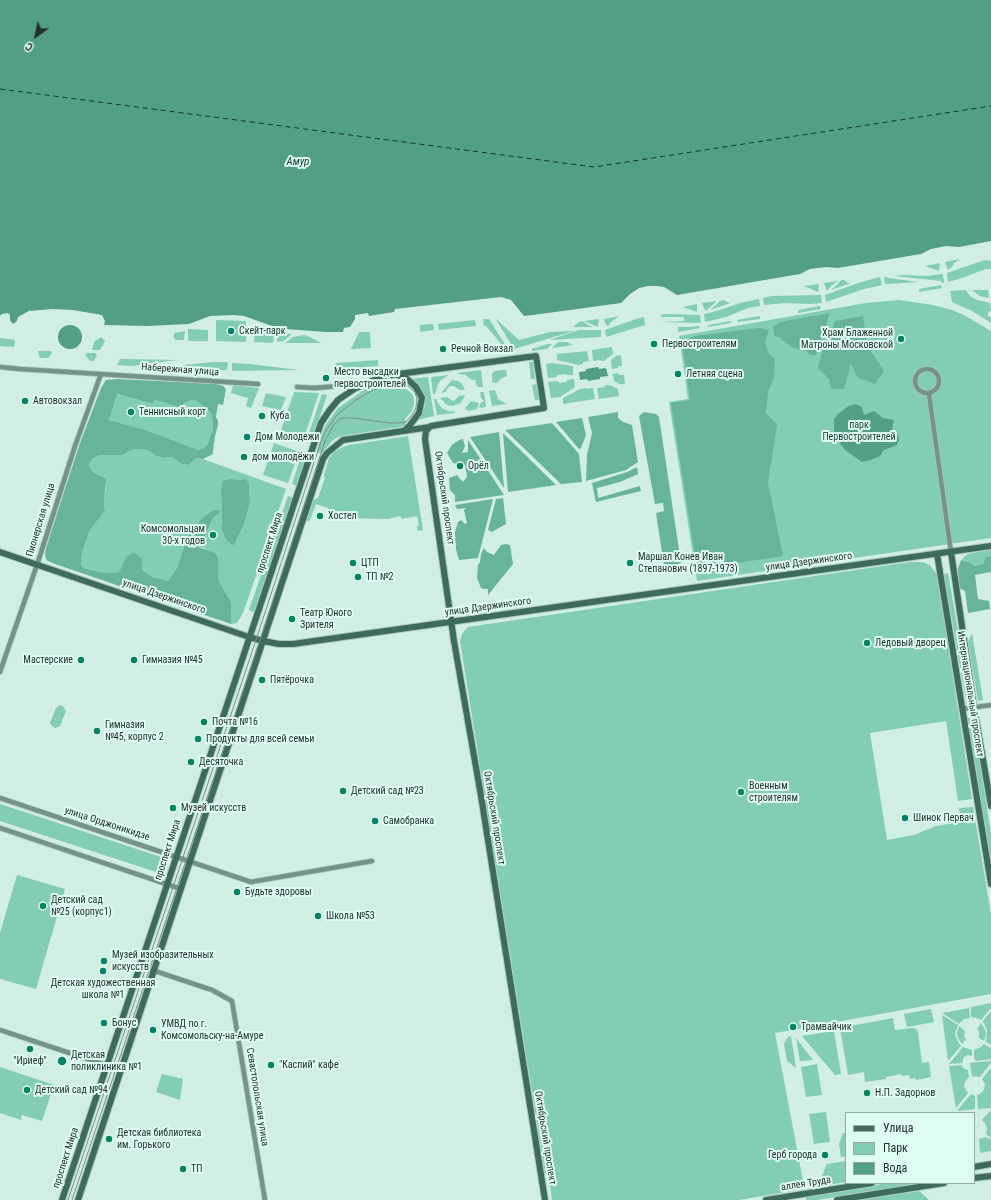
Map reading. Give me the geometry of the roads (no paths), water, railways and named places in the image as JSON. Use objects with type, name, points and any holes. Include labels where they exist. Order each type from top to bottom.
[{"type":"main road","name":"проспект Мира","points":[[62,1200],[321,423],[338,400],[354,389],[383,376],[536,356],[544,408],[431,426]]},
{"type":"main road","points":[[396,374],[406,378],[416,387],[422,398],[419,413],[405,431]]},
{"type":"main road","points":[[78,1200],[323,459],[327,452],[343,440],[431,426]]},
{"type":"main road","points":[[425,439],[426,431],[431,426]]},
{"type":"main road","points":[[418,429],[425,439]]},
{"type":"main road","name":"Октябрьский проспект","points":[[425,439],[452,622],[545,1200]]},
{"type":"main road","name":"улица Дзержинского","points":[[0,552],[249,637],[279,644],[293,644],[991,546]]},
{"type":"main road","name":"Интернациональный проспект","points":[[951,552],[974,707],[989,787],[991,806]]},
{"type":"main road","name":"Интернациональный проспект","points":[[937,554],[991,884]]},
{"type":"main road","points":[[975,1167],[991,1164]]},
{"type":"main road","points":[[975,1178],[991,1176]]},
{"type":"main road","name":"аллея Труда","points":[[766,1200],[866,1184]]},
{"type":"main road","points":[[837,1200],[938,1184]]},
{"type":"street","name":"Набережная улица","points":[[0,367],[258,384]]},
{"type":"street","points":[[925,369],[935,372],[939,382],[939,385],[935,391],[928,394],[918,391],[915,385],[916,375],[925,369]]},
{"type":"street","name":"Пионерская улица","points":[[0,672],[37,565],[74,446],[101,374]]},
{"type":"street","points":[[297,386],[315,388],[364,384]]},
{"type":"street","points":[[928,394],[951,552]]},
{"type":"street","points":[[962,709],[991,705]]},
{"type":"street","name":"улица Орджоникидзе","points":[[0,798],[251,882],[372,861]]},
{"type":"street","points":[[0,828],[181,889]]},
{"type":"street","name":"Севастопольская улица","points":[[140,966],[212,990],[232,1001],[265,1200]]},
{"type":"street","points":[[0,1030],[121,1070]]},
{"type":"water","name":"Амур","points":[[0,0],[991,0],[991,241],[959,247],[946,246],[931,249],[921,254],[838,268],[826,267],[810,269],[800,274],[677,295],[664,287],[648,286],[639,288],[621,303],[533,315],[524,316],[511,300],[501,297],[395,309],[394,312],[369,316],[368,313],[355,315],[355,319],[350,327],[344,328],[343,332],[286,329],[275,327],[244,316],[234,315],[210,316],[189,324],[147,326],[104,325],[105,321],[102,315],[73,310],[52,309],[29,311],[18,317],[17,321],[13,324],[8,313],[0,316]]},
{"type":"water","points":[[70,325],[79,328],[82,337],[79,346],[70,349],[61,346],[58,337],[61,328]]},
{"type":"water","points":[[598,367],[599,369],[606,368],[608,376],[588,381],[587,379],[580,380],[579,372]]},
{"type":"water","points":[[856,404],[862,407],[864,415],[874,411],[883,418],[894,420],[892,429],[898,435],[899,440],[897,445],[884,450],[880,456],[862,462],[845,450],[834,431],[834,419],[838,414],[849,406]]},
{"type":"tram line","points":[[68,1200],[258,634],[322,438],[337,415],[369,392],[389,384],[399,383],[408,386],[415,392],[417,399],[414,412],[406,422],[389,423],[344,418],[340,419],[334,424],[325,441],[262,634],[72,1200]]},
{"type":"place","name":"Скейт-парк","points":[[231,331]]},
{"type":"place","name":"Храм Блаженной Матроны Московской","points":[[901,339]]},
{"type":"place","name":"Первостроителям","points":[[654,344]]},
{"type":"place","name":"Речной Вокзал","points":[[443,349]]},
{"type":"place","name":"Летняя сцена","points":[[678,374]]},
{"type":"place","name":"Место высадки первостроителей","points":[[326,378]]},
{"type":"place","name":"Автовокзал","points":[[25,401]]},
{"type":"place","name":"Теннисный корт","points":[[131,412]]},
{"type":"place","name":"Куба","points":[[262,416]]},
{"type":"place","name":"Дом Молодежи","points":[[247,437]]},
{"type":"place","name":"дом молодёжи","points":[[244,457]]},
{"type":"place","name":"Орёл","points":[[460,466]]},
{"type":"place","name":"Хостел","points":[[320,516]]},
{"type":"place","name":"Комсомольцам 30-х годов","points":[[213,535]]},
{"type":"place","name":"ЦТП","points":[[353,563]]},
{"type":"place","name":"Маршал Конев Иван Степанович (1897-1973)","points":[[630,563]]},
{"type":"place","name":"ТП №2","points":[[358,577]]},
{"type":"place","name":"Театр Юного Зрителя","points":[[292,619]]},
{"type":"place","name":"Ледовый дворец","points":[[867,643]]},
{"type":"place","name":"Мастерские","points":[[81,660]]},
{"type":"place","name":"Гимназия №45","points":[[134,660]]},
{"type":"place","name":"Пятёрочка","points":[[262,680]]},
{"type":"place","name":"Почта №16","points":[[204,722]]},
{"type":"place","name":"Гимназия №45, корпус 2","points":[[97,731]]},
{"type":"place","name":"Продукты для всей семьи","points":[[198,739]]},
{"type":"place","name":"Десяточка","points":[[191,762]]},
{"type":"place","name":"Детский сад №23","points":[[343,791]]},
{"type":"place","name":"Военным строителям","points":[[741,792]]},
{"type":"place","name":"Музей искусств","points":[[173,808]]},
{"type":"place","name":"Шинок Первач","points":[[905,818]]},
{"type":"place","name":"Самобранка","points":[[375,821]]},
{"type":"place","name":"Будьте здоровы","points":[[237,892]]},
{"type":"place","name":"Детский сад №25 (корпус1)","points":[[43,906]]},
{"type":"place","name":"Школа №53","points":[[318,916]]},
{"type":"place","name":"Музей изобразительных искусств","points":[[104,961]]},
{"type":"place","name":"Детская художественная школа №1","points":[[103,971]]},
{"type":"place","name":"Бонус","points":[[104,1023]]},
{"type":"place","name":"Трамвайчик","points":[[793,1027]]},
{"type":"place","name":"УМВД по г. Комсомольску-на-Амуре","points":[[153,1030]]},
{"type":"place","name":"\"Ириеф\"","points":[[30,1049]]},
{"type":"place","name":"Детская поликлиника №1","points":[[62,1061]]},
{"type":"place","name":"\"Каспий\" кафе","points":[[271,1065]]},
{"type":"place","name":"Детский сад №94","points":[[27,1090]]},
{"type":"place","name":"Н.П. Задорнов","points":[[867,1093]]},
{"type":"place","name":"Детская библиотека им. Горького","points":[[109,1139]]},
{"type":"place","name":"Герб города","points":[[825,1155]]},
{"type":"place","name":"ТП","points":[[183,1169]]},
{"type":"park label","name":"парк Первостроителей","points":[[859,430]]}]
